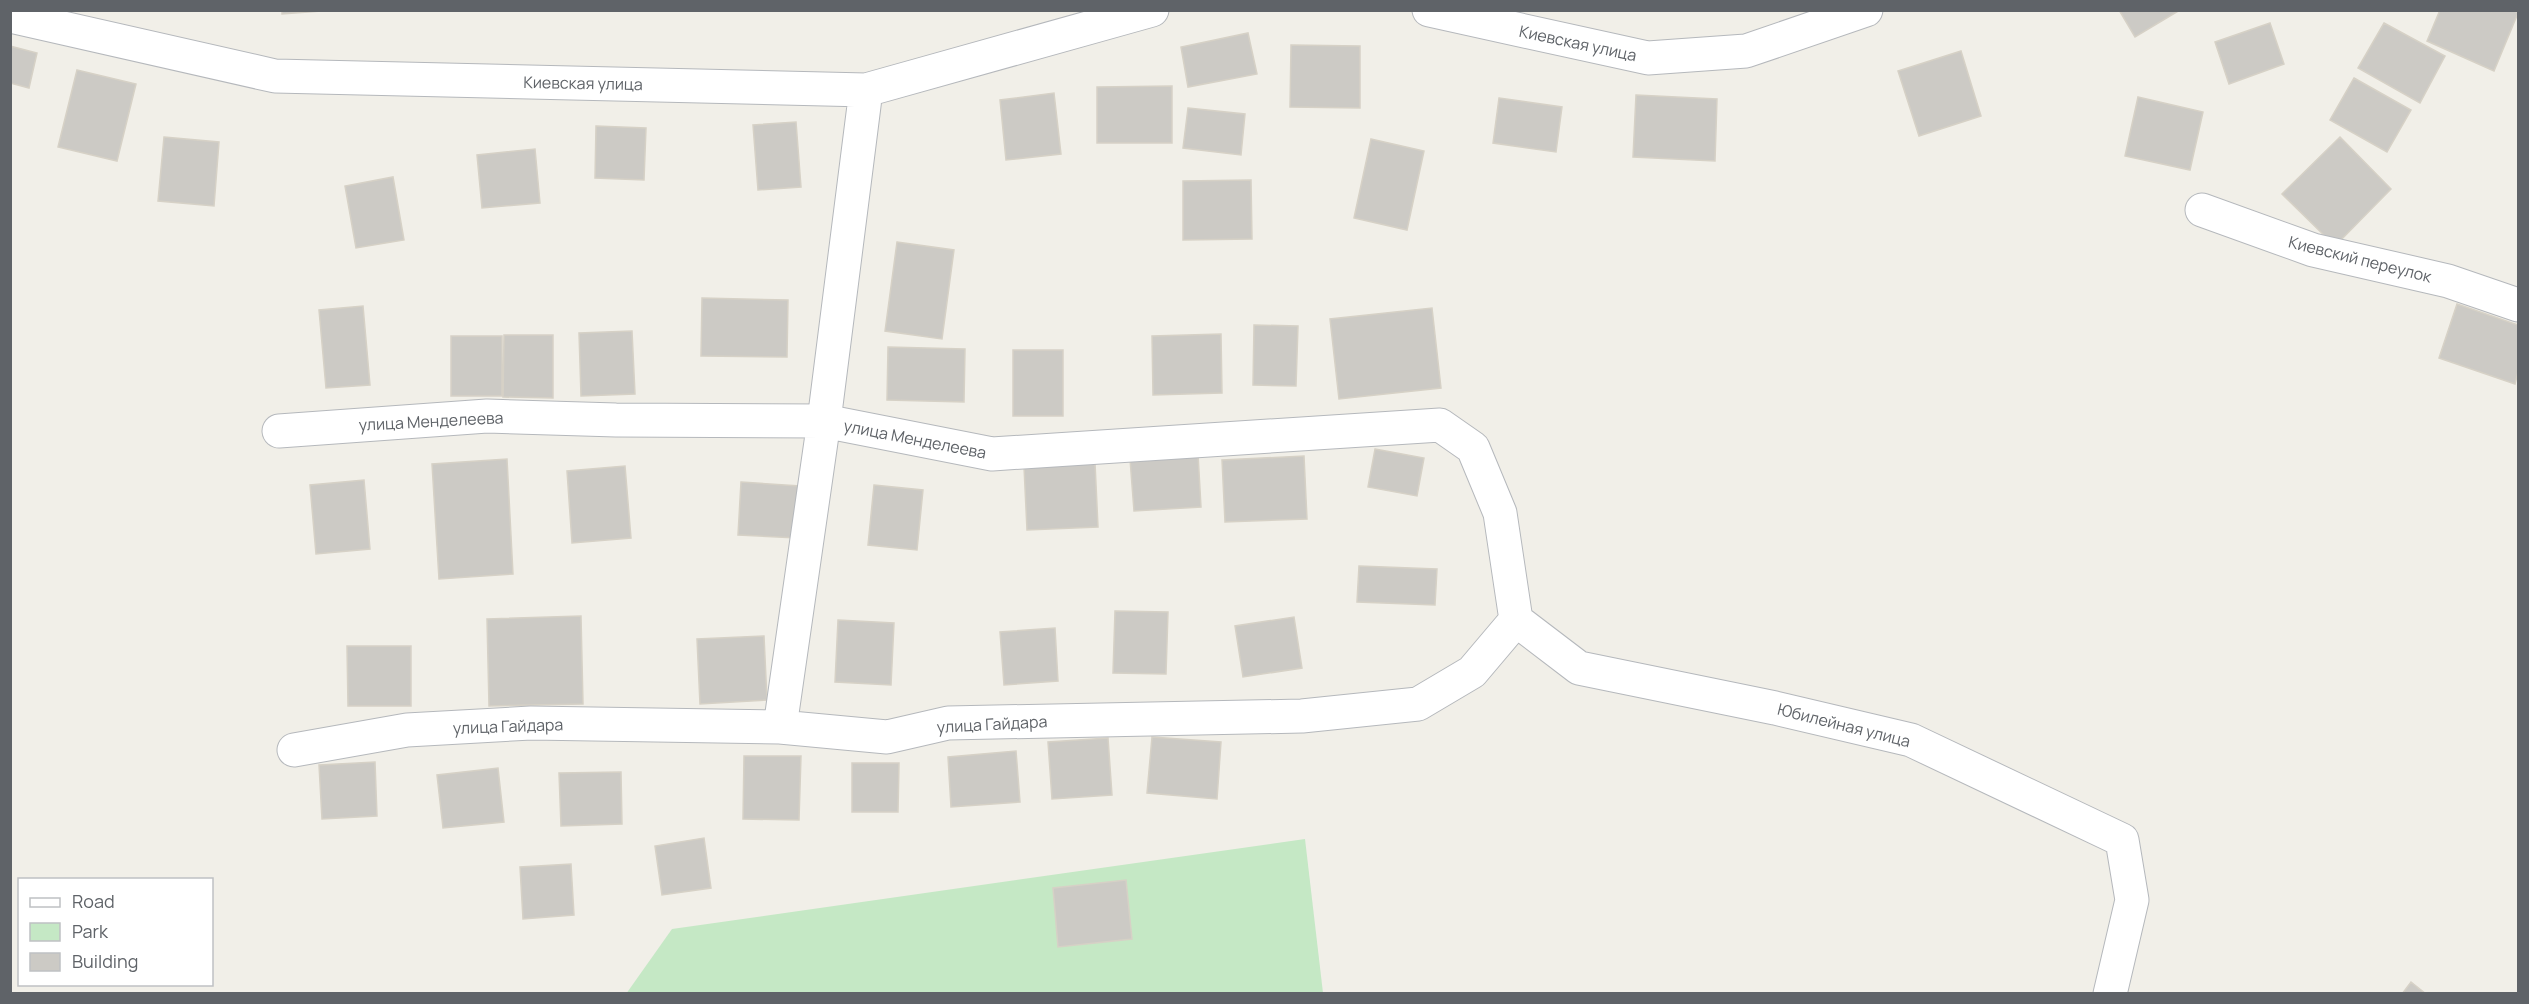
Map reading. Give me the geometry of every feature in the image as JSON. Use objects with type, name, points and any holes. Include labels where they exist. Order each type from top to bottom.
[{"type":"street","name":"Киевская улица","points":[[10,16],[275,76],[866,90],[1152,10]]},
{"type":"street","name":"Киевская улица","points":[[1429,10],[1648,58],[1746,51],[1866,10]]},
{"type":"street","points":[[780,727],[824,421],[866,90]]},
{"type":"street","name":"Киевский переулок","points":[[2202,210],[2313,250],[2448,281],[2518,305]]},
{"type":"street","name":"улица Менделеева","points":[[279,431],[487,416],[616,420],[824,421],[992,454],[1440,424],[1473,448],[1500,513],[1516,620]]},
{"type":"street","name":"улица Гайдара","points":[[294,750],[408,730],[531,723],[780,727],[886,737],[948,723],[1302,716],[1418,704],[1472,672],[1516,620]]},
{"type":"street","name":"Юбилейная улица","points":[[1516,620],[1580,669],[1775,708],[1911,740],[2122,840],[2132,900],[2110,993]]},
{"type":"green space","points":[[1305,839],[1323,993],[626,994],[672,929]]},
{"type":"building","points":[[282,10],[321,10],[321,11],[282,14]]},
{"type":"building","points":[[2119,10],[2180,10],[2135,37]]},
{"type":"building","points":[[2440,10],[2513,10],[2518,13],[2494,71],[2427,41]]},
{"type":"building","points":[[2270,23],[2284,64],[2229,84],[2215,42]]},
{"type":"building","points":[[2384,23],[2445,56],[2420,103],[2358,68]]},
{"type":"building","points":[[1248,33],[1257,74],[1188,87],[1181,47]]},
{"type":"building","points":[[1291,45],[1360,46],[1360,108],[1290,107]]},
{"type":"building","points":[[10,46],[37,53],[29,88],[10,83]]},
{"type":"building","points":[[1961,51],[1981,116],[1919,136],[1898,71]]},
{"type":"building","points":[[77,70],[136,84],[117,161],[58,147]]},
{"type":"building","points":[[2354,78],[2411,110],[2387,152],[2330,120]]},
{"type":"building","points":[[1172,86],[1172,143],[1097,143],[1097,87]]},
{"type":"building","points":[[1054,93],[1061,154],[1006,160],[1000,100]]},
{"type":"building","points":[[1636,95],[1717,99],[1715,161],[1633,157]]},
{"type":"building","points":[[2138,97],[2203,112],[2190,170],[2125,156]]},
{"type":"building","points":[[1499,98],[1562,107],[1556,152],[1493,143]]},
{"type":"building","points":[[1188,108],[1245,114],[1241,155],[1183,148]]},
{"type":"building","points":[[796,122],[801,187],[758,190],[753,125]]},
{"type":"building","points":[[596,126],[646,128],[644,180],[595,178]]},
{"type":"building","points":[[164,137],[219,142],[214,206],[158,201]]},
{"type":"building","points":[[2340,137],[2391,189],[2335,246],[2282,194]]},
{"type":"building","points":[[1371,139],[1424,151],[1407,230],[1354,218]]},
{"type":"building","points":[[535,149],[540,203],[482,208],[477,155]]},
{"type":"building","points":[[393,177],[404,240],[356,248],[345,186]]},
{"type":"building","points":[[1251,180],[1252,239],[1183,240],[1183,181]]},
{"type":"building","points":[[897,242],[954,250],[942,339],[885,331]]},
{"type":"building","points":[[702,298],[788,300],[787,357],[701,356]]},
{"type":"building","points":[[2457,304],[2518,325],[2518,372],[2515,384],[2439,358]]},
{"type":"building","points":[[363,306],[370,385],[326,388],[319,310]]},
{"type":"building","points":[[1432,308],[1441,388],[1339,399],[1330,319]]},
{"type":"building","points":[[1254,325],[1298,326],[1296,386],[1253,385]]},
{"type":"building","points":[[632,331],[635,394],[581,396],[579,333]]},
{"type":"building","points":[[1221,334],[1222,393],[1153,395],[1152,336]]},
{"type":"building","points":[[504,335],[553,335],[553,398],[503,397]]},
{"type":"building","points":[[451,336],[502,336],[502,396],[451,396]]},
{"type":"building","points":[[888,347],[965,349],[964,402],[887,400]]},
{"type":"building","points":[[1013,350],[1063,350],[1063,416],[1013,416]]},
{"type":"building","points":[[1375,449],[1424,458],[1417,496],[1368,487]]},
{"type":"building","points":[[1198,454],[1201,507],[1134,511],[1130,459]]},
{"type":"building","points":[[1304,456],[1307,519],[1225,522],[1222,460]]},
{"type":"building","points":[[507,459],[513,574],[439,579],[432,464]]},
{"type":"building","points":[[1095,463],[1098,527],[1027,530],[1024,467]]},
{"type":"building","points":[[625,466],[631,538],[572,543],[567,471]]},
{"type":"building","points":[[364,480],[370,549],[316,554],[310,485]]},
{"type":"building","points":[[741,482],[800,486],[797,538],[738,535]]},
{"type":"building","points":[[874,485],[923,490],[917,550],[868,545]]},
{"type":"building","points":[[1359,566],[1437,569],[1435,605],[1357,602]]},
{"type":"building","points":[[1115,611],[1168,612],[1166,674],[1113,673]]},
{"type":"building","points":[[581,616],[583,704],[489,706],[487,619]]},
{"type":"building","points":[[1294,617],[1302,668],[1243,677],[1235,626]]},
{"type":"building","points":[[838,620],[894,623],[891,685],[835,682]]},
{"type":"building","points":[[1055,628],[1058,681],[1004,685],[1000,632]]},
{"type":"building","points":[[764,636],[767,700],[700,704],[697,639]]},
{"type":"building","points":[[347,646],[411,646],[411,706],[348,706]]},
{"type":"building","points":[[1152,737],[1221,742],[1217,799],[1147,793]]},
{"type":"building","points":[[1108,738],[1112,795],[1052,799],[1048,742]]},
{"type":"building","points":[[1016,751],[1020,802],[951,807],[948,757]]},
{"type":"building","points":[[744,756],[801,756],[799,820],[743,819]]},
{"type":"building","points":[[375,762],[377,816],[322,819],[319,765]]},
{"type":"building","points":[[852,763],[899,763],[898,812],[852,812]]},
{"type":"building","points":[[498,768],[504,822],[443,828],[437,775]]},
{"type":"building","points":[[621,772],[622,824],[561,826],[559,773]]},
{"type":"building","points":[[704,838],[711,888],[662,895],[655,846]]},
{"type":"building","points":[[571,864],[574,915],[523,919],[520,867]]},
{"type":"building","points":[[1126,880],[1132,939],[1058,947],[1053,888]]},
{"type":"building","points":[[2411,982],[2426,994],[2402,994]]}]
